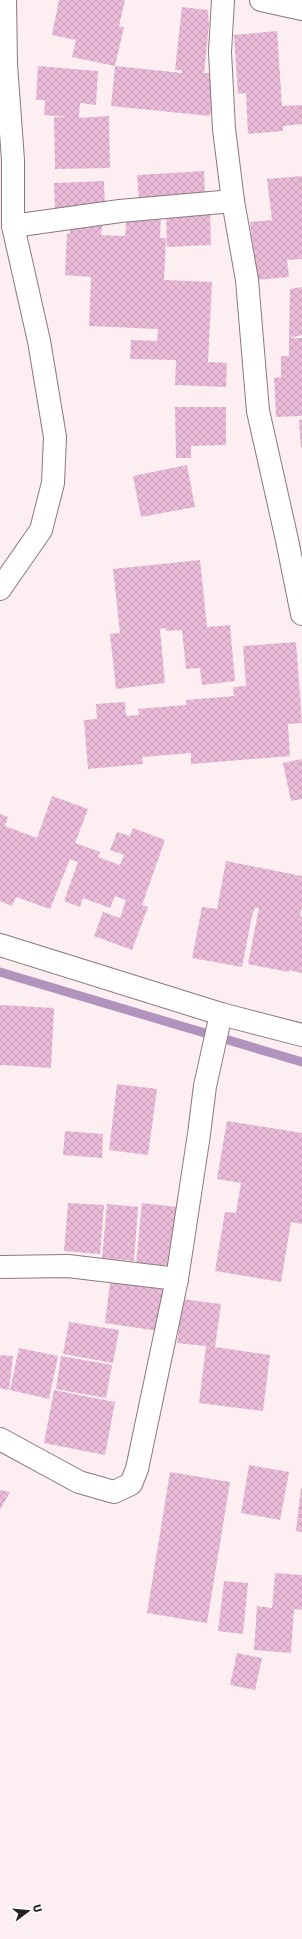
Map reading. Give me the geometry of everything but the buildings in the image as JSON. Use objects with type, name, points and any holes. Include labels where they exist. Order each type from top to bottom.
[{"type":"street","points":[[0,589],[40,530],[53,483],[55,437],[39,341],[13,226],[13,160],[6,65],[5,0]]},
{"type":"street","points":[[223,0],[220,52],[224,130],[233,201],[247,280],[258,411],[295,540],[302,614]]},
{"type":"street","points":[[261,0],[302,9]]},
{"type":"street","points":[[13,226],[120,211],[233,201]]},
{"type":"street","points":[[0,945],[219,1020],[302,1035]]},
{"type":"street","points":[[0,1439],[79,1482],[114,1492],[130,1484],[137,1468],[177,1279],[205,1086],[219,1020]]},
{"type":"street","points":[[0,1267],[68,1266],[177,1279]]},
{"type":"waterway","points":[[0,972],[302,1062]]}]
